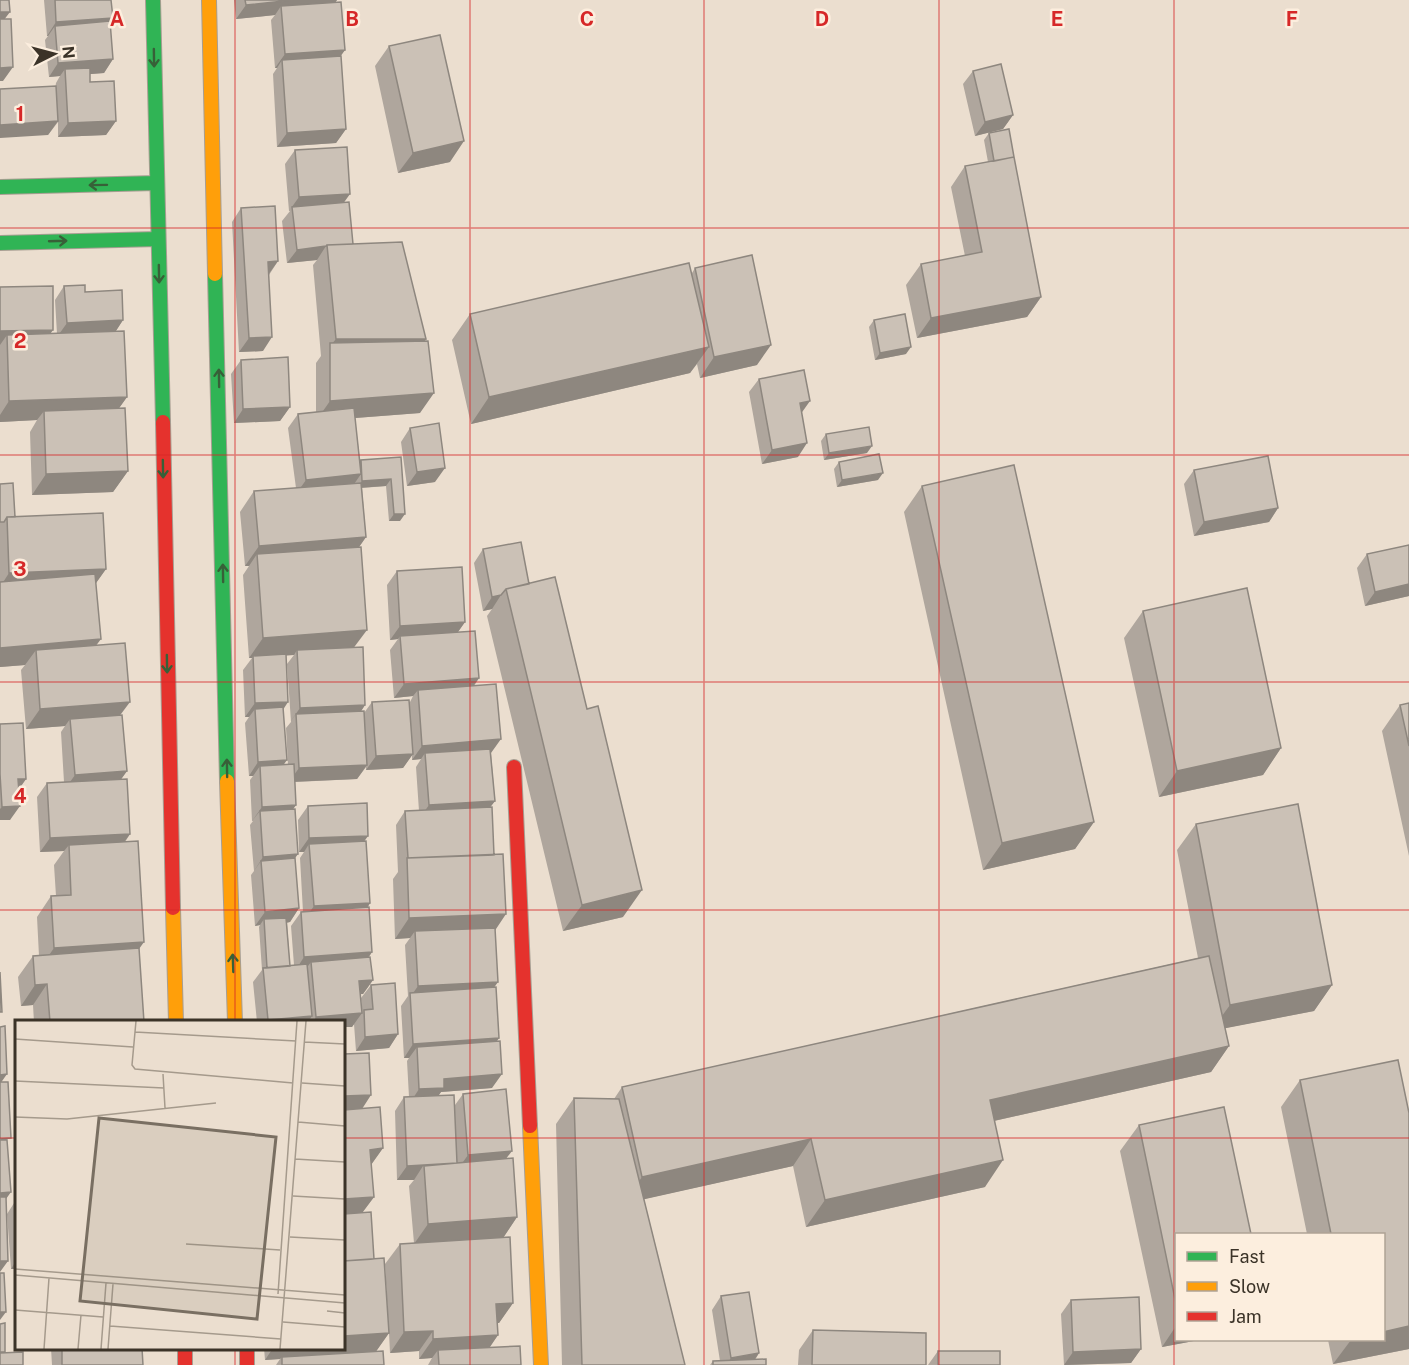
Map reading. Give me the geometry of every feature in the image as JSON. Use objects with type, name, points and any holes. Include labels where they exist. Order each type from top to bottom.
[{"type":"main road","points":[[153,0],[176,1020]]},
{"type":"main road","points":[[209,0],[228,831],[235,1020]]},
{"type":"main road","points":[[0,187],[156,183]]},
{"type":"main road","points":[[0,243],[158,239]]},
{"type":"main road","points":[[514,768],[541,1365]]},
{"type":"building","points":[[0,0],[9,0],[10,12],[0,12]]},
{"type":"building","points":[[55,0],[111,0],[113,18],[56,22]]},
{"type":"building","points":[[245,0],[293,0],[246,5]]},
{"type":"building","points":[[341,2],[345,50],[285,54],[281,6]]},
{"type":"building","points":[[0,19],[11,19],[13,67],[0,68]]},
{"type":"building","points":[[110,21],[113,59],[58,63],[55,26]]},
{"type":"building","points":[[440,35],[464,141],[413,153],[389,46]]},
{"type":"building","points":[[341,56],[346,129],[287,133],[282,60]]},
{"type":"building","points":[[1001,64],[1013,115],[985,122],[973,71]]},
{"type":"building","points":[[90,68],[90,82],[114,81],[116,121],[68,123],[65,69]]},
{"type":"building","points":[[56,86],[58,121],[0,125],[0,89]]},
{"type":"building","points":[[1009,129],[1014,157],[994,161],[989,133]]},
{"type":"building","points":[[347,147],[350,194],[299,197],[295,150]]},
{"type":"building","points":[[1014,157],[1041,297],[931,318],[921,264],[982,252],[965,166]]},
{"type":"building","points":[[349,202],[353,244],[297,250],[292,207]]},
{"type":"building","points":[[275,206],[278,261],[268,262],[272,337],[249,338],[241,208]]},
{"type":"building","points":[[402,242],[426,339],[336,339],[327,245]]},
{"type":"building","points":[[752,255],[771,345],[714,357],[695,268]]},
{"type":"building","points":[[689,263],[709,347],[489,397],[470,314]]},
{"type":"building","points":[[85,285],[85,292],[122,290],[123,320],[67,323],[64,286]]},
{"type":"building","points":[[53,286],[53,330],[0,331],[0,287]]},
{"type":"building","points":[[905,314],[911,347],[880,353],[874,320]]},
{"type":"building","points":[[124,331],[127,397],[9,401],[7,335]]},
{"type":"building","points":[[428,341],[434,393],[330,401],[330,343]]},
{"type":"building","points":[[288,357],[290,407],[243,409],[241,360]]},
{"type":"building","points":[[804,370],[810,401],[800,403],[807,443],[772,450],[759,379]]},
{"type":"building","points":[[125,408],[128,471],[46,474],[44,411]]},
{"type":"building","points":[[354,408],[361,474],[306,480],[298,414]]},
{"type":"building","points":[[439,423],[445,468],[417,472],[410,428]]},
{"type":"building","points":[[869,427],[872,446],[829,453],[826,434]]},
{"type":"building","points":[[879,454],[883,473],[842,480],[839,462]]},
{"type":"building","points":[[1268,456],[1278,508],[1204,522],[1194,470]]},
{"type":"building","points":[[401,457],[405,514],[394,514],[391,479],[362,481],[361,460]]},
{"type":"building","points":[[1014,465],[1094,822],[1002,843],[922,486]]},
{"type":"building","points":[[13,483],[15,517],[7,517],[4,522],[0,522],[0,484]]},
{"type":"building","points":[[361,483],[366,537],[259,546],[254,491]]},
{"type":"building","points":[[103,513],[106,569],[9,573],[7,517]]},
{"type":"building","points":[[521,542],[529,584],[506,589],[501,595],[492,597],[483,549]]},
{"type":"building","points":[[1409,545],[1409,584],[1375,592],[1367,554]]},
{"type":"building","points":[[361,547],[367,630],[263,638],[257,554]]},
{"type":"building","points":[[462,567],[465,622],[400,626],[397,571]]},
{"type":"building","points":[[95,574],[101,639],[0,648],[0,582]]},
{"type":"building","points":[[555,577],[587,709],[598,706],[642,890],[582,905],[506,589]]},
{"type":"building","points":[[1247,588],[1281,748],[1177,771],[1143,611]]},
{"type":"building","points":[[475,631],[479,678],[404,684],[400,636]]},
{"type":"building","points":[[125,643],[130,702],[40,709],[36,650]]},
{"type":"building","points":[[363,647],[365,705],[300,708],[297,650]]},
{"type":"building","points":[[286,654],[288,702],[255,703],[253,656]]},
{"type":"building","points":[[496,684],[501,739],[422,746],[418,690]]},
{"type":"building","points":[[409,700],[413,754],[376,756],[372,702]]},
{"type":"building","points":[[1409,703],[1409,746],[1400,705]]},
{"type":"building","points":[[283,707],[287,760],[258,762],[255,709]]},
{"type":"building","points":[[364,711],[367,765],[299,768],[296,714]]},
{"type":"building","points":[[122,715],[127,771],[75,775],[70,719]]},
{"type":"building","points":[[23,723],[26,779],[18,779],[20,806],[2,807],[0,724]]},
{"type":"building","points":[[490,749],[495,801],[429,805],[425,753]]},
{"type":"building","points":[[294,764],[296,805],[262,807],[260,766]]},
{"type":"building","points":[[127,779],[130,834],[50,838],[47,783]]},
{"type":"building","points":[[367,803],[368,836],[309,838],[308,806]]},
{"type":"building","points":[[1298,804],[1332,985],[1230,1005],[1196,824]]},
{"type":"building","points":[[492,807],[494,855],[408,858],[405,811]]},
{"type":"building","points":[[295,809],[298,854],[263,857],[260,811]]},
{"type":"building","points":[[138,841],[144,942],[54,948],[51,896],[71,895],[69,845]]},
{"type":"building","points":[[366,841],[370,903],[314,906],[309,844]]},
{"type":"building","points":[[503,854],[506,914],[409,918],[407,858]]},
{"type":"building","points":[[295,858],[299,908],[265,912],[261,861]]},
{"type":"building","points":[[369,907],[372,952],[304,957],[301,912]]},
{"type":"building","points":[[286,918],[290,966],[267,968],[264,919]]},
{"type":"building","points":[[495,928],[498,982],[418,986],[415,931]]},
{"type":"building","points":[[139,948],[144,1020],[50,1020],[47,984],[35,985],[33,956]]},
{"type":"building","points":[[1209,956],[1229,1046],[990,1100],[1003,1160],[825,1200],[811,1139],[642,1177],[622,1087]]},
{"type":"building","points":[[370,957],[373,980],[359,981],[362,1013],[316,1017],[311,962]]},
{"type":"building","points":[[307,964],[312,1016],[268,1020],[263,968]]},
{"type":"building","points":[[0,972],[2,1012],[0,1012]]},
{"type":"building","points":[[395,983],[398,1034],[365,1037],[364,1010],[373,1009],[371,985]]},
{"type":"building","points":[[496,987],[499,1038],[413,1044],[410,993]]},
{"type":"building","points":[[5,1026],[7,1074],[0,1075],[0,1027]]},
{"type":"building","points":[[500,1041],[502,1074],[444,1079],[444,1088],[419,1089],[417,1047]]},
{"type":"building","points":[[369,1053],[371,1095],[345,1096],[345,1054]]},
{"type":"building","points":[[1398,1060],[1409,1113],[1409,1326],[1385,1332],[1385,1233],[1331,1233],[1300,1080]]},
{"type":"building","points":[[0,1082],[8,1082],[11,1138],[0,1139]]},
{"type":"building","points":[[506,1089],[512,1151],[468,1155],[463,1094]]},
{"type":"building","points":[[454,1095],[457,1163],[407,1166],[404,1097]]},
{"type":"building","points":[[574,1098],[619,1099],[685,1365],[582,1365]]},
{"type":"building","points":[[380,1107],[383,1148],[370,1150],[374,1197],[345,1199],[345,1110]]},
{"type":"building","points":[[1224,1107],[1251,1233],[1175,1233],[1175,1299],[1139,1125]]},
{"type":"building","points":[[0,1140],[7,1140],[11,1192],[0,1193]]},
{"type":"building","points":[[513,1158],[517,1217],[428,1224],[424,1166]]},
{"type":"building","points":[[0,1197],[6,1197],[8,1261],[0,1261]]},
{"type":"building","points":[[371,1212],[374,1259],[345,1261],[345,1214]]},
{"type":"building","points":[[510,1237],[513,1303],[496,1304],[498,1335],[433,1339],[433,1331],[404,1332],[400,1244]]},
{"type":"building","points":[[384,1258],[389,1333],[345,1336],[345,1261]]},
{"type":"building","points":[[0,1273],[4,1273],[6,1312],[0,1312]]},
{"type":"building","points":[[749,1292],[759,1353],[731,1358],[721,1296]]},
{"type":"building","points":[[1139,1297],[1141,1349],[1073,1352],[1071,1300]]},
{"type":"building","points":[[5,1323],[5,1352],[0,1352],[0,1324]]},
{"type":"building","points":[[813,1330],[926,1333],[926,1365],[812,1365]]},
{"type":"building","points":[[520,1346],[521,1365],[439,1365],[438,1350]]},
{"type":"building","points":[[62,1350],[142,1350],[143,1365],[62,1365]]},
{"type":"building","points":[[383,1351],[384,1365],[282,1365],[282,1357]]},
{"type":"building","points":[[938,1351],[1000,1351],[1000,1365],[938,1365]]},
{"type":"building","points":[[23,1352],[23,1365],[0,1365],[0,1353]]},
{"type":"building","points":[[766,1359],[766,1365],[713,1365],[713,1361]]},
{"type":"traffic: fast","points":[[153,0],[163,422]]},
{"type":"traffic: fast","points":[[0,187],[156,183]]},
{"type":"traffic: fast","points":[[0,243],[158,239]]},
{"type":"traffic: fast","points":[[215,274],[227,781]]},
{"type":"traffic: slow","points":[[209,0],[215,274]]},
{"type":"traffic: slow","points":[[227,781],[235,1020]]},
{"type":"traffic: slow","points":[[173,908],[176,1020]]},
{"type":"traffic: slow","points":[[530,1126],[541,1365]]},
{"type":"traffic: jam","points":[[163,422],[173,908]]},
{"type":"traffic: jam","points":[[514,767],[530,1126]]},
{"type":"traffic: jam","points":[[185,1350],[185,1365]]},
{"type":"traffic: jam","points":[[247,1350],[247,1365]]}]
